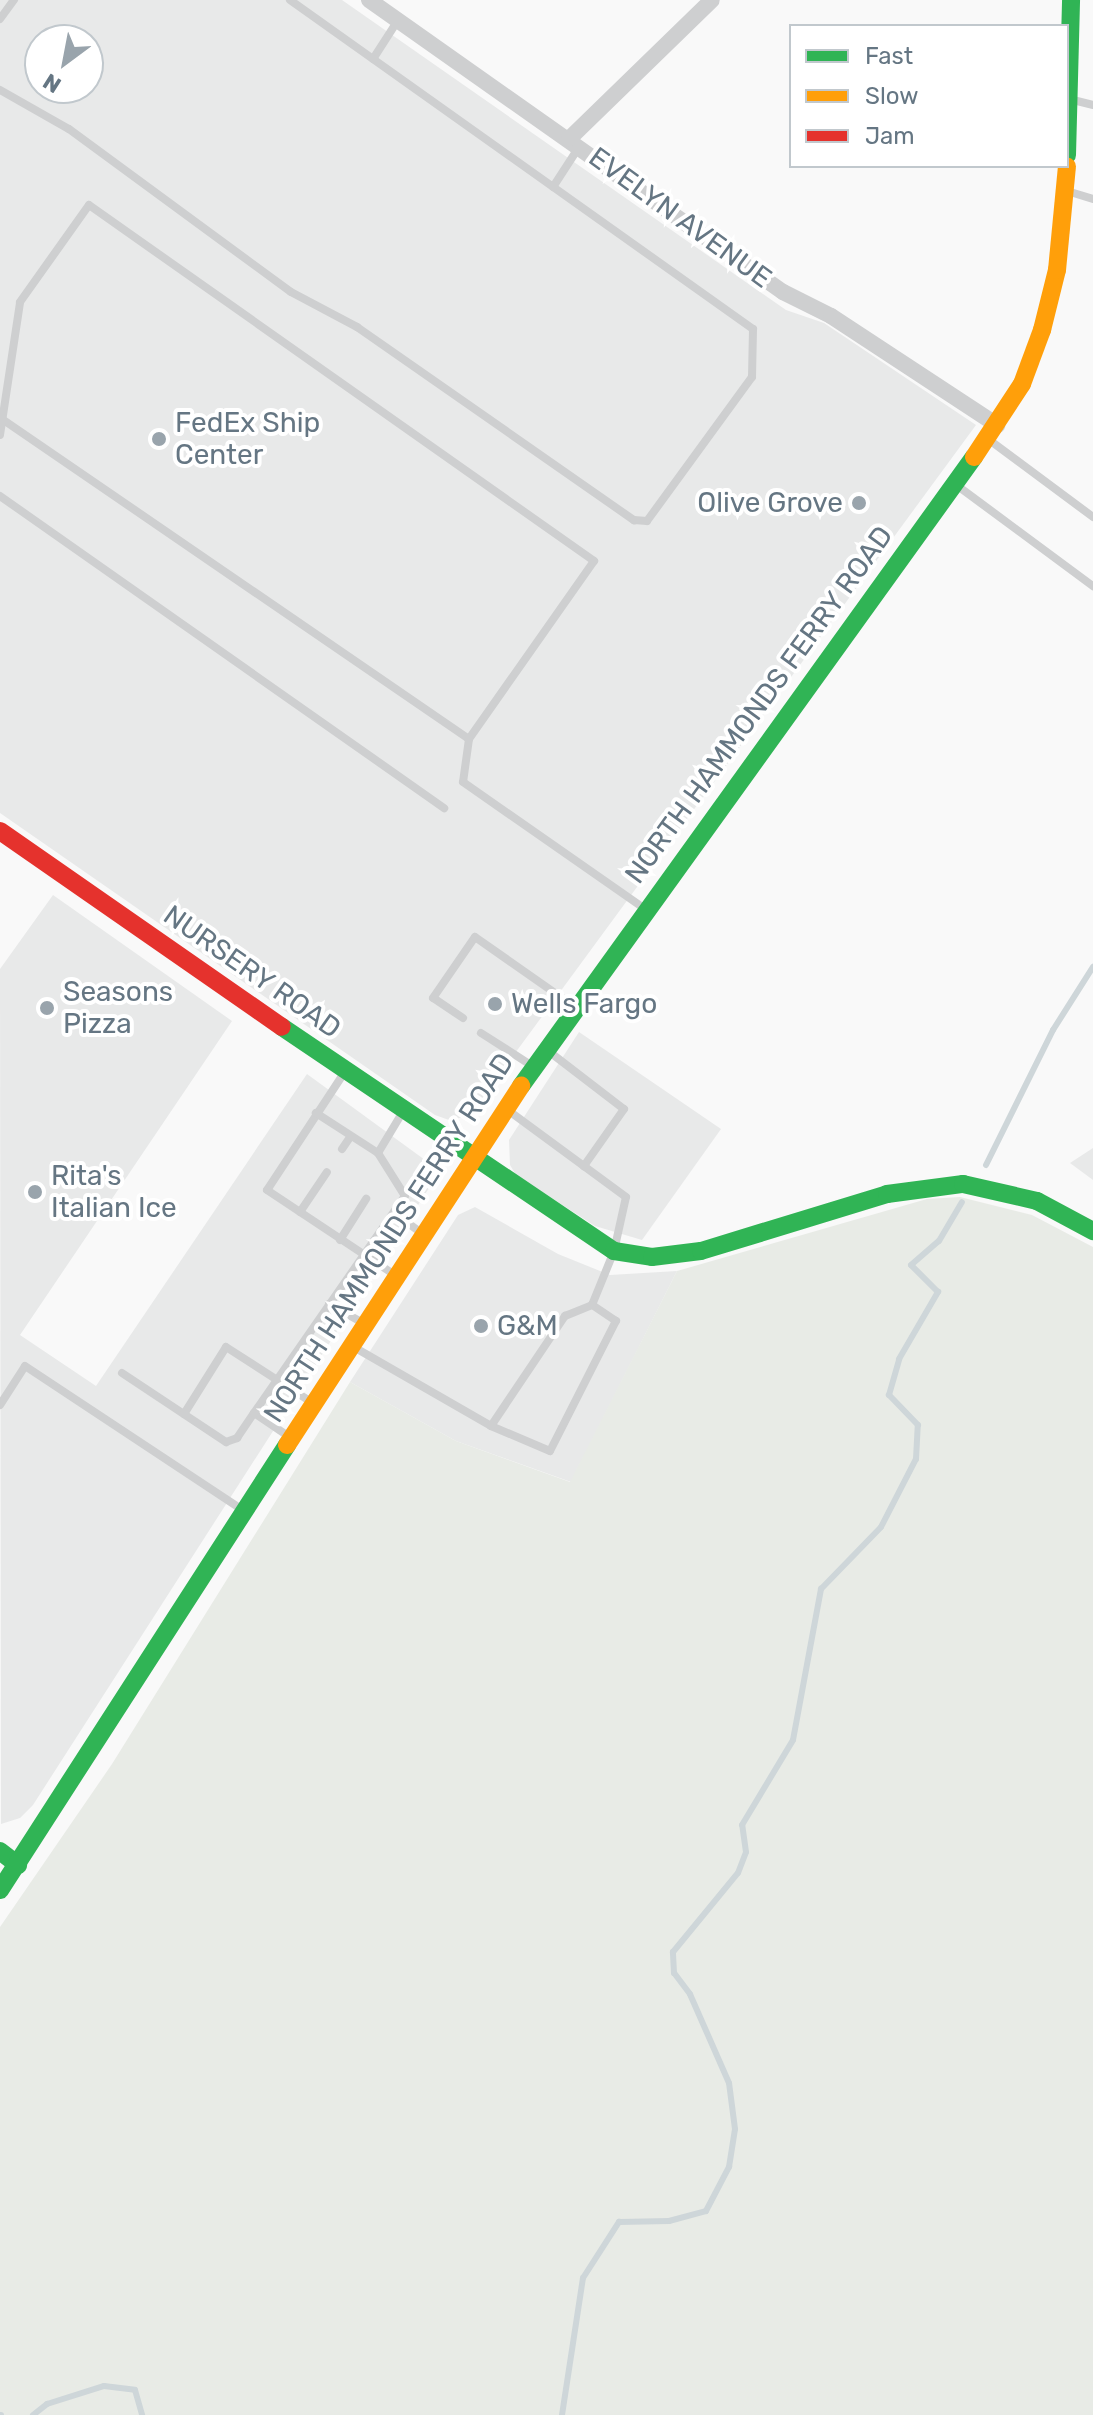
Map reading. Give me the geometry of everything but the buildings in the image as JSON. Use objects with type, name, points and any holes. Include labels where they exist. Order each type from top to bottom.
[{"type":"main road","points":[[1069,66],[1071,0]]},
{"type":"main road","name":"NORTH HAMMONDS FERRY ROAD","points":[[0,1890],[505,1108],[645,909],[955,484],[1022,384],[1042,330],[1067,190],[1067,168]]},
{"type":"main road","name":"NURSERY ROAD","points":[[0,831],[472,1159],[614,1251]]},
{"type":"main road","points":[[614,1251],[652,1257],[701,1251],[887,1194],[963,1184],[1037,1201],[1093,1231]]},
{"type":"main road","points":[[0,1851],[18,1865]]},
{"type":"main road","points":[[0,1858],[18,1865]]},
{"type":"street","name":"EVELYN AVENUE","points":[[369,0],[783,292],[831,316],[992,432]]},
{"type":"street","points":[[574,143],[712,0]]},
{"type":"lane","points":[[0,19],[14,0]]},
{"type":"lane","points":[[0,90],[69,129],[291,292],[357,327],[634,520],[647,521],[752,377],[753,329],[290,0]]},
{"type":"lane","points":[[373,59],[398,20]]},
{"type":"lane","points":[[1069,99],[1093,105]]},
{"type":"lane","points":[[553,187],[574,143]]},
{"type":"lane","points":[[1067,190],[1093,199]]},
{"type":"lane","points":[[0,435],[20,302],[89,205],[594,561],[469,739],[463,782],[645,909]]},
{"type":"lane","points":[[2,419],[469,739]]},
{"type":"lane","points":[[992,432],[1093,517]]},
{"type":"lane","points":[[955,484],[1093,586]]},
{"type":"lane","points":[[0,496],[444,808]]},
{"type":"lane","points":[[463,1018],[433,998],[475,937],[576,1008]]},
{"type":"lane","points":[[481,1033],[534,1067]]},
{"type":"lane","points":[[547,1049],[624,1109],[584,1166]]},
{"type":"lane","points":[[345,1071],[267,1190],[395,1276]]},
{"type":"lane","points":[[491,1426],[565,1316],[592,1305],[614,1251],[626,1197],[505,1108]]},
{"type":"lane","points":[[378,1153],[403,1111]]},
{"type":"lane","points":[[122,1373],[231,1443],[254,1413],[405,1196],[388,1163],[378,1153],[316,1113]]},
{"type":"lane","points":[[342,1149],[350,1137]]},
{"type":"lane","points":[[381,1175],[388,1163]]},
{"type":"lane","points":[[300,1212],[327,1172]]},
{"type":"lane","points":[[340,1240],[366,1199]]},
{"type":"lane","points":[[394,1213],[423,1233]]},
{"type":"lane","points":[[329,1304],[365,1324]]},
{"type":"lane","points":[[351,1345],[491,1426],[550,1451],[616,1321],[592,1305]]},
{"type":"lane","points":[[184,1414],[226,1347],[314,1403]]},
{"type":"lane","points":[[0,1405],[25,1366],[245,1512]]},
{"type":"lane","points":[[254,1413],[292,1438]]},
{"type":"shaded area","points":[[0,0],[342,0],[786,310],[824,323],[976,425],[469,1116],[449,1120],[435,1115],[0,813]]},
{"type":"shaded area","points":[[53,895],[232,1021],[20,1335],[96,1386],[307,1074],[425,1160],[429,1188],[33,1805],[20,1818],[1,1824],[0,969]]},
{"type":"shaded area","points":[[579,1032],[721,1129],[642,1240],[595,1226],[516,1175],[510,1165],[509,1140]]},
{"type":"shaded area","points":[[1093,1148],[1093,1180],[1070,1163]]},
{"type":"shaded area","points":[[960,1197],[1032,1215],[1093,1247],[1093,2415],[0,2415],[0,1927],[112,1764],[350,1382],[456,1441],[570,1482],[677,1271],[927,1199]]},
{"type":"shaded area","points":[[475,1207],[558,1254],[610,1275],[677,1271],[571,1482],[456,1441],[350,1382],[458,1215]]},
{"type":"waterway","points":[[986,1165],[1053,1030],[1093,967]]},
{"type":"waterway","points":[[562,2415],[583,2278],[619,2222],[669,2221],[706,2211],[729,2167],[735,2129],[729,2083],[690,1994],[674,1973],[673,1952],[738,1873],[746,1852],[742,1825],[793,1740],[821,1589],[881,1527],[916,1459],[918,1425],[889,1395],[899,1359],[938,1292],[911,1265],[939,1241],[962,1202]]},
{"type":"waterway","points":[[33,2415],[47,2404],[104,2386],[135,2390],[142,2415]]},
{"type":"traffic: fast","points":[[1069,78],[1071,0]]},
{"type":"traffic: fast","points":[[521,1086],[974,457]]},
{"type":"traffic: fast","points":[[282,1027],[614,1251],[652,1257],[701,1251],[887,1194],[963,1184],[1037,1201],[1093,1231]]},
{"type":"traffic: fast","points":[[0,1890],[287,1445]]},
{"type":"traffic: fast","points":[[0,1851],[18,1865]]},
{"type":"traffic: slow","points":[[974,457],[1022,384],[1042,330],[1057,270],[1067,168]]},
{"type":"traffic: slow","points":[[287,1445],[521,1086]]},
{"type":"traffic: jam","points":[[0,831],[282,1027]]},
{"type":"place","name":"FedEx Ship Center","points":[[159,439]]},
{"type":"place","name":"Olive Grove","points":[[859,503]]},
{"type":"place","name":"Wells Fargo","points":[[495,1004]]},
{"type":"place","name":"Seasons Pizza","points":[[47,1008]]},
{"type":"place","name":"Rita's Italian Ice","points":[[35,1192]]},
{"type":"place","name":"G&M","points":[[481,1326]]}]
